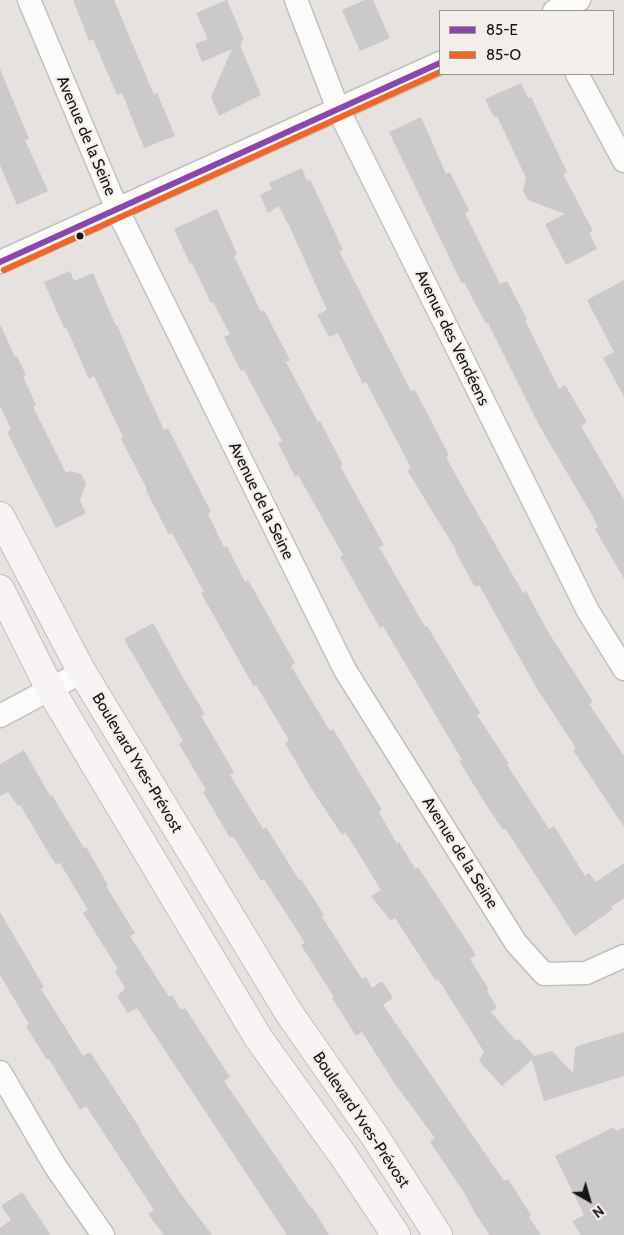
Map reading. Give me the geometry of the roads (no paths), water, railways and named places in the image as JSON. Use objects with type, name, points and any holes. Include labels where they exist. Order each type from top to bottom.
[{"type":"street","name":"Avenue de la Seine","points":[[29,0],[117,209],[345,670],[516,943],[544,974],[586,972],[624,956]]},
{"type":"street","name":"Avenue des Vendéens","points":[[296,0],[338,109],[588,611],[624,670]]},
{"type":"street","points":[[556,10],[579,0]]},
{"type":"street","points":[[0,262],[439,63]]},
{"type":"street","points":[[578,75],[624,161]]},
{"type":"street","name":"Boulevard Yves-Prévost","points":[[0,516],[82,672],[284,1005],[374,1135],[438,1235]]},
{"type":"street","points":[[0,589],[50,689],[259,1039],[342,1154],[396,1235]]},
{"type":"street","points":[[0,716],[82,672]]},
{"type":"street","points":[[252,1026],[284,1005]]},
{"type":"street","points":[[0,1072],[55,1166],[103,1235]]}]
